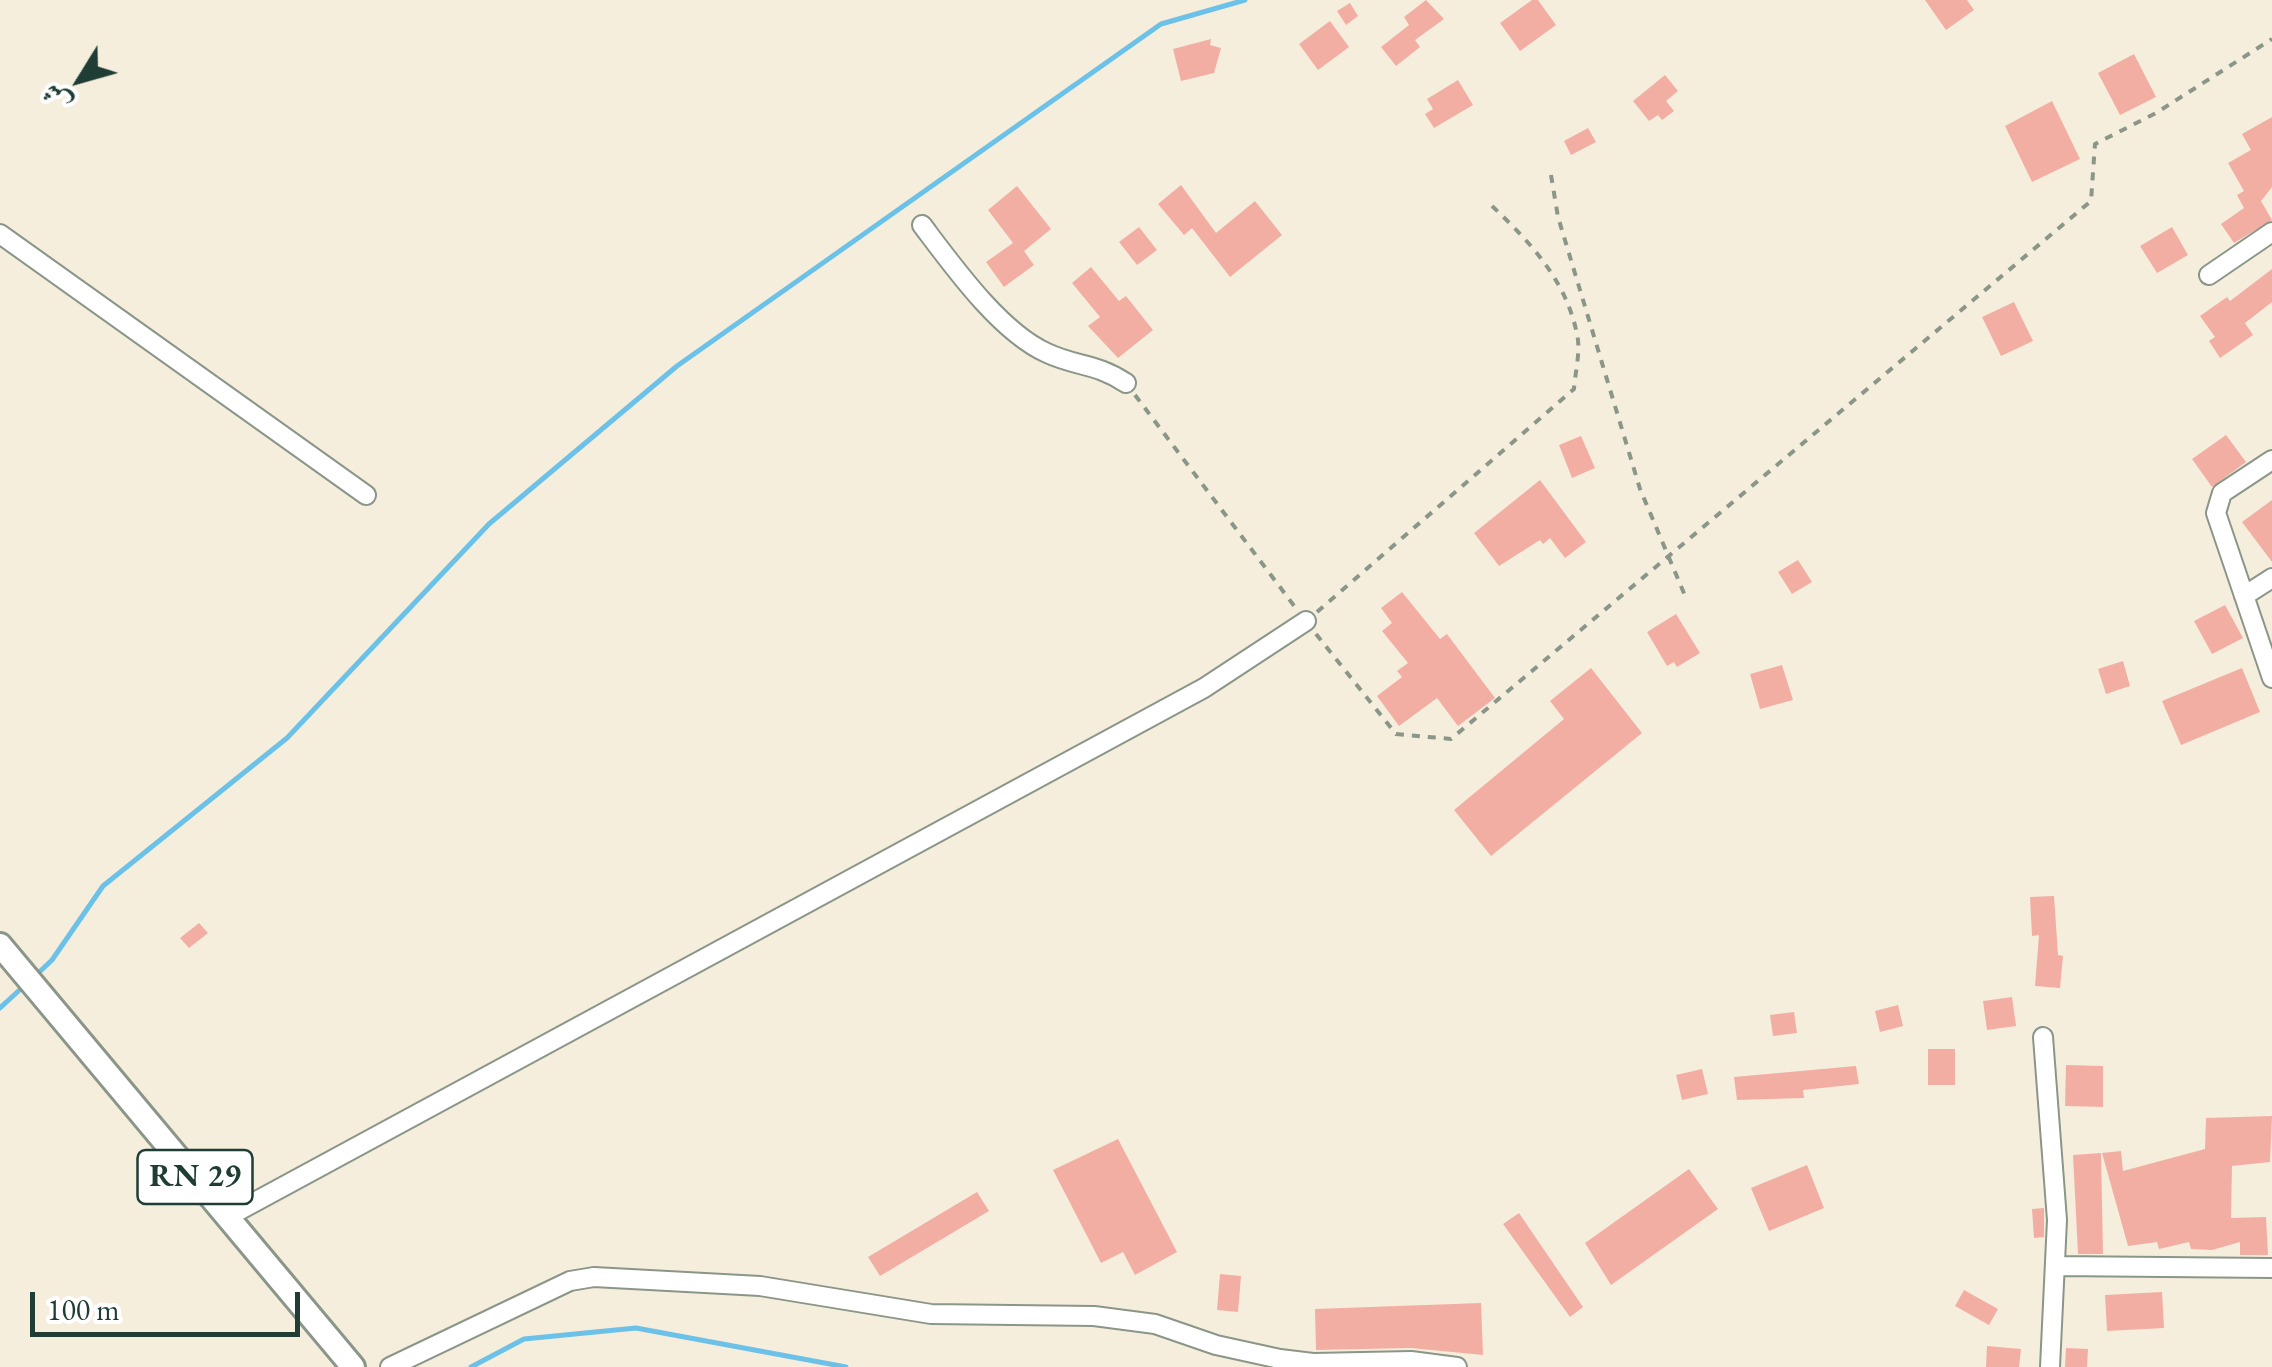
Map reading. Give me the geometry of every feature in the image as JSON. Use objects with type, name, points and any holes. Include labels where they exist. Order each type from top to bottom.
[{"type":"main road","name":"RN 29","points":[[0,945],[353,1367]]},
{"type":"street","points":[[922,225],[954,267],[1021,338],[1049,354],[1102,367],[1126,383]]},
{"type":"street","points":[[2209,274],[2272,232]]},
{"type":"street","points":[[0,234],[366,495]]},
{"type":"street","points":[[2272,460],[2226,490],[2216,506],[2272,678]]},
{"type":"street","points":[[2244,596],[2272,578]]},
{"type":"street","points":[[228,1216],[1204,688],[1306,622]]},
{"type":"street","points":[[2043,1036],[2054,1159],[2056,1266],[2050,1367]]},
{"type":"street","points":[[2056,1266],[2272,1268]]},
{"type":"street","points":[[390,1367],[570,1282],[594,1277],[760,1286],[931,1314],[1094,1316],[1155,1324],[1216,1345],[1280,1359],[1313,1363],[1412,1361],[1457,1367]]},
{"type":"path","points":[[1126,383],[1306,622],[1396,734],[1451,739],[2092,201],[2095,144],[2156,113],[2272,39]]},
{"type":"path","points":[[1551,175],[1558,217],[1640,489],[1686,598]]},
{"type":"path","points":[[1306,622],[1574,389],[1578,336],[1566,303],[1534,244],[1492,206]]},
{"type":"building","points":[[1426,0],[1444,19],[1415,40],[1420,47],[1396,66],[1381,47],[1409,25],[1404,17]]},
{"type":"building","points":[[1532,0],[1538,0],[1556,25],[1520,51],[1500,23]]},
{"type":"building","points":[[1925,0],[1967,0],[1974,10],[1946,30]]},
{"type":"building","points":[[1350,3],[1358,16],[1346,25],[1337,11]]},
{"type":"building","points":[[1330,21],[1349,47],[1318,70],[1299,44]]},
{"type":"building","points":[[1211,39],[1210,45],[1221,48],[1214,73],[1181,81],[1173,49]]},
{"type":"building","points":[[2134,54],[2156,97],[2120,115],[2098,73]]},
{"type":"building","points":[[1665,75],[1678,91],[1666,101],[1674,111],[1662,120],[1658,115],[1649,121],[1633,101]]},
{"type":"building","points":[[1458,80],[1473,105],[1434,128],[1425,114],[1433,109],[1427,99]]},
{"type":"building","points":[[2052,101],[2080,159],[2032,182],[2005,126]]},
{"type":"building","points":[[2272,117],[2272,187],[2261,201],[2272,220],[2234,243],[2221,224],[2244,208],[2237,195],[2244,191],[2228,163],[2251,150],[2242,134]]},
{"type":"building","points":[[1588,128],[1596,142],[1571,155],[1564,141]]},
{"type":"building","points":[[1181,185],[1216,233],[1255,201],[1282,235],[1230,277],[1192,228],[1184,235],[1158,204]]},
{"type":"building","points":[[1017,186],[1051,229],[1024,251],[1034,265],[1004,287],[986,262],[1013,243],[988,210]]},
{"type":"building","points":[[1139,227],[1157,250],[1137,265],[1119,242]]},
{"type":"building","points":[[2172,227],[2188,255],[2157,273],[2140,246]]},
{"type":"building","points":[[1091,267],[1119,301],[1126,296],[1153,330],[1118,358],[1088,326],[1100,317],[1072,283]]},
{"type":"building","points":[[2272,269],[2272,302],[2245,323],[2253,335],[2220,358],[2209,341],[2215,337],[2200,316],[2227,297],[2230,301]]},
{"type":"building","points":[[2014,302],[2033,341],[2001,356],[1982,317]]},
{"type":"building","points":[[2226,435],[2246,462],[2212,487],[2192,459]]},
{"type":"building","points":[[1581,436],[1595,468],[1572,478],[1559,445]]},
{"type":"building","points":[[1540,480],[1586,542],[1565,558],[1550,538],[1543,544],[1540,540],[1499,566],[1474,533]]},
{"type":"building","points":[[2272,500],[2272,562],[2242,522]]},
{"type":"building","points":[[1798,560],[1812,582],[1792,594],[1778,572]]},
{"type":"building","points":[[1402,592],[1440,639],[1447,634],[1495,698],[1458,726],[1437,698],[1399,726],[1377,696],[1402,677],[1397,671],[1408,663],[1382,631],[1392,623],[1381,608]]},
{"type":"building","points":[[2225,605],[2243,638],[2212,654],[2194,621]]},
{"type":"building","points":[[1676,614],[1700,653],[1677,667],[1674,662],[1667,666],[1647,632]]},
{"type":"building","points":[[2123,661],[2130,686],[2106,694],[2098,669]]},
{"type":"building","points":[[1782,665],[1793,700],[1760,709],[1750,674]]},
{"type":"building","points":[[1591,668],[1642,733],[1491,856],[1454,810],[1564,719],[1550,701]]},
{"type":"building","points":[[2242,668],[2260,712],[2181,745],[2162,701]]},
{"type":"building","points":[[2054,896],[2058,955],[2063,956],[2060,988],[2035,986],[2039,935],[2032,936],[2030,897]]},
{"type":"building","points":[[199,923],[208,933],[189,948],[180,938]]},
{"type":"building","points":[[2012,997],[2016,1026],[1987,1030],[1983,1001]]},
{"type":"building","points":[[1898,1005],[1903,1026],[1880,1032],[1875,1011]]},
{"type":"building","points":[[1794,1012],[1797,1033],[1773,1036],[1770,1015]]},
{"type":"building","points":[[1928,1049],[1955,1049],[1955,1085],[1928,1085]]},
{"type":"building","points":[[2066,1065],[2103,1066],[2103,1107],[2065,1106]]},
{"type":"building","points":[[1856,1066],[1859,1084],[1803,1090],[1804,1098],[1737,1100],[1734,1077]]},
{"type":"building","points":[[1702,1069],[1708,1094],[1682,1100],[1676,1075]]},
{"type":"building","points":[[2272,1116],[2270,1162],[2232,1166],[2231,1218],[2266,1217],[2268,1255],[2240,1255],[2240,1242],[2212,1250],[2191,1249],[2189,1242],[2159,1249],[2157,1242],[2128,1246],[2102,1153],[2121,1151],[2123,1171],[2205,1149],[2206,1118]]},
{"type":"building","points":[[1118,1139],[1177,1252],[1135,1275],[1123,1252],[1101,1263],[1053,1170]]},
{"type":"building","points":[[2101,1153],[2103,1254],[2078,1254],[2073,1155]]},
{"type":"building","points":[[1807,1165],[1824,1208],[1769,1231],[1751,1188]]},
{"type":"building","points":[[1689,1169],[1718,1209],[1611,1285],[1585,1243]]},
{"type":"building","points":[[977,1192],[989,1211],[880,1276],[868,1257]]},
{"type":"building","points":[[2044,1208],[2044,1237],[2034,1238],[2032,1209]]},
{"type":"building","points":[[1519,1213],[1583,1307],[1570,1317],[1503,1224]]},
{"type":"building","points":[[1220,1274],[1241,1276],[1238,1312],[1217,1310]]},
{"type":"building","points":[[1964,1290],[1998,1309],[1989,1325],[1955,1306]]},
{"type":"building","points":[[2162,1292],[2164,1328],[2107,1331],[2105,1295]]},
{"type":"building","points":[[1481,1303],[1483,1355],[1411,1348],[1316,1350],[1315,1309]]},
{"type":"building","points":[[1987,1346],[2021,1349],[2019,1367],[1986,1367]]},
{"type":"building","points":[[2066,1348],[2088,1349],[2087,1367],[2065,1367]]},
{"type":"waterway","points":[[33,978],[52,960],[103,886],[287,738],[489,524],[677,366],[1161,24],[1245,0]]},
{"type":"waterway","points":[[0,1008],[25,985]]},
{"type":"waterway","points":[[471,1367],[524,1339],[636,1328],[846,1367]]}]
